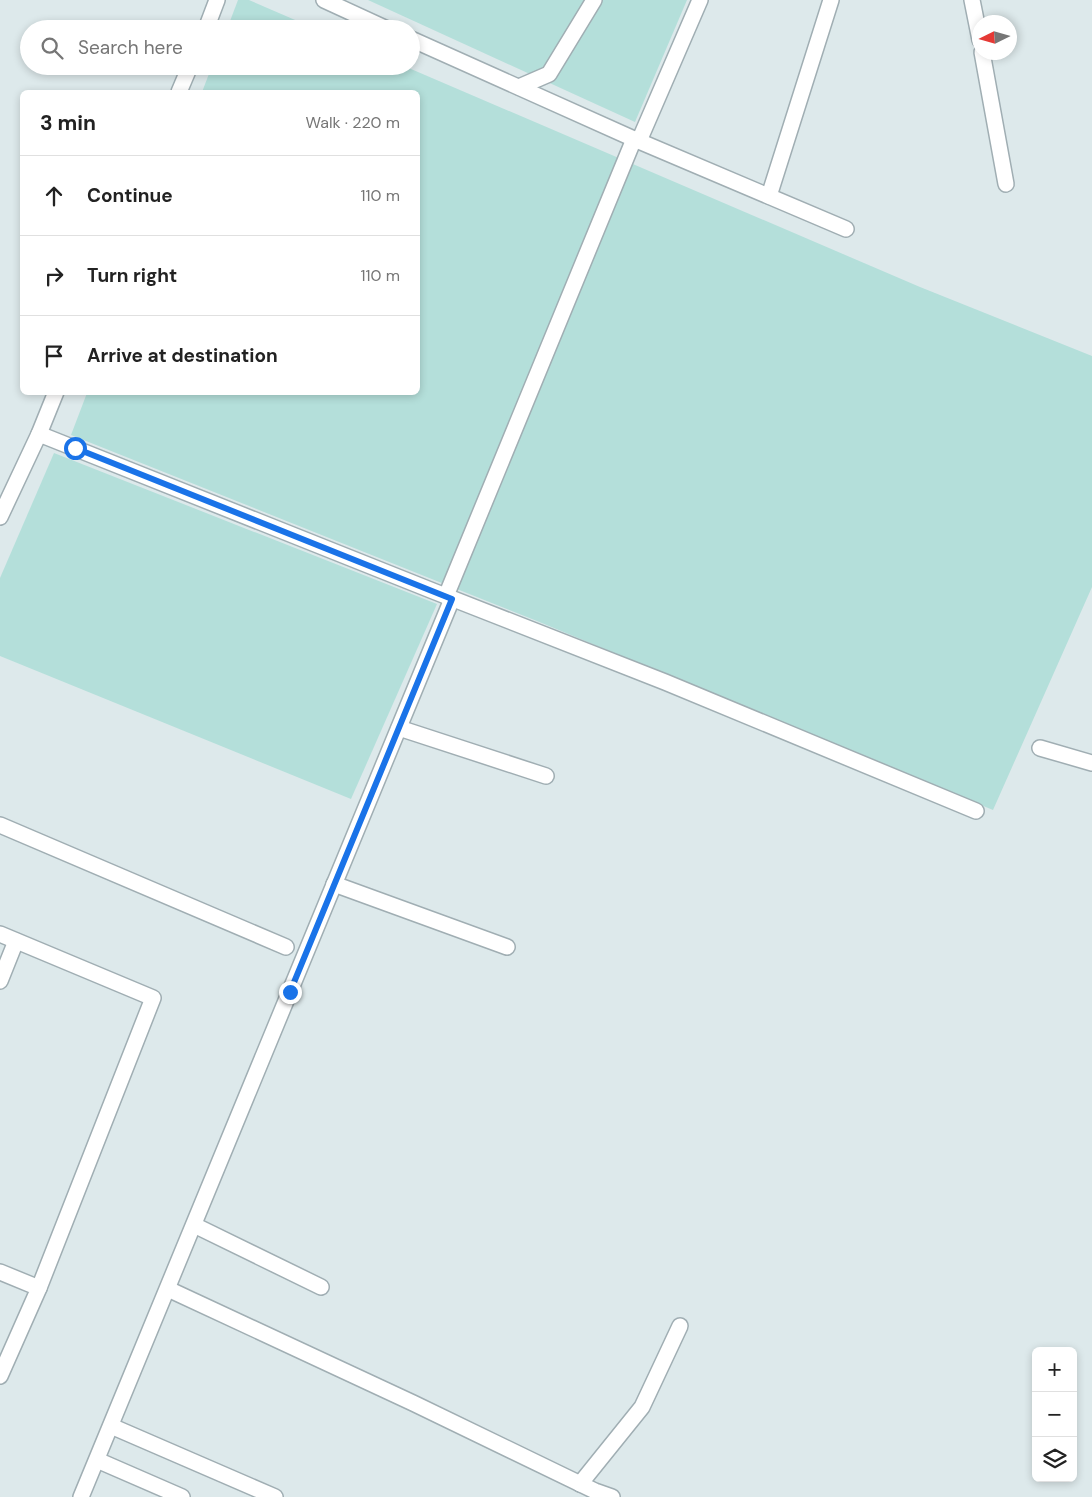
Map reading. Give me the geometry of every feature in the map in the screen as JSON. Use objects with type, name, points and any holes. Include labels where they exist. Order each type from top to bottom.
[{"type":"street","points":[[209,20],[217,0]]},
{"type":"street","points":[[324,0],[367,20]]},
{"type":"street","points":[[519,87],[549,74],[594,0]]},
{"type":"street","points":[[81,1497],[399,728],[449,598],[636,140],[700,0]]},
{"type":"street","points":[[768,196],[831,0]]},
{"type":"street","points":[[972,0],[975,15]]},
{"type":"street","points":[[420,44],[636,140],[846,229]]},
{"type":"street","points":[[983,60],[1006,184]]},
{"type":"street","points":[[180,90],[186,75]]},
{"type":"street","points":[[0,516],[39,434],[55,395]]},
{"type":"street","points":[[39,434],[674,686],[976,810]]},
{"type":"street","points":[[399,728],[546,776]]},
{"type":"street","points":[[1040,748],[1092,763]]},
{"type":"street","points":[[0,825],[286,947]]},
{"type":"street","points":[[334,884],[507,947]]},
{"type":"street","points":[[0,934],[153,998],[39,1288],[0,1376]]},
{"type":"street","points":[[0,981],[16,941]]},
{"type":"street","points":[[194,1225],[321,1287]]},
{"type":"street","points":[[0,1272],[39,1288]]},
{"type":"street","points":[[168,1289],[413,1403],[580,1484],[612,1497]]},
{"type":"street","points":[[580,1484],[642,1407],[680,1326]]},
{"type":"street","points":[[111,1426],[275,1497]]},
{"type":"street","points":[[97,1460],[182,1497]]},
{"type":"green space","points":[[238,0],[249,0],[295,20],[230,20]]},
{"type":"green space","points":[[368,0],[687,0],[635,122],[420,24],[420,20],[412,20]]},
{"type":"green space","points":[[420,73],[920,287],[1092,356],[1092,587],[993,810],[537,621],[71,435],[86,395],[420,395],[420,90],[203,90],[209,75],[420,75]]},
{"type":"green space","points":[[54,453],[437,604],[351,799],[0,656],[0,578]]},
{"type":"route","points":[[75,448],[452,599],[290,992]]}]
